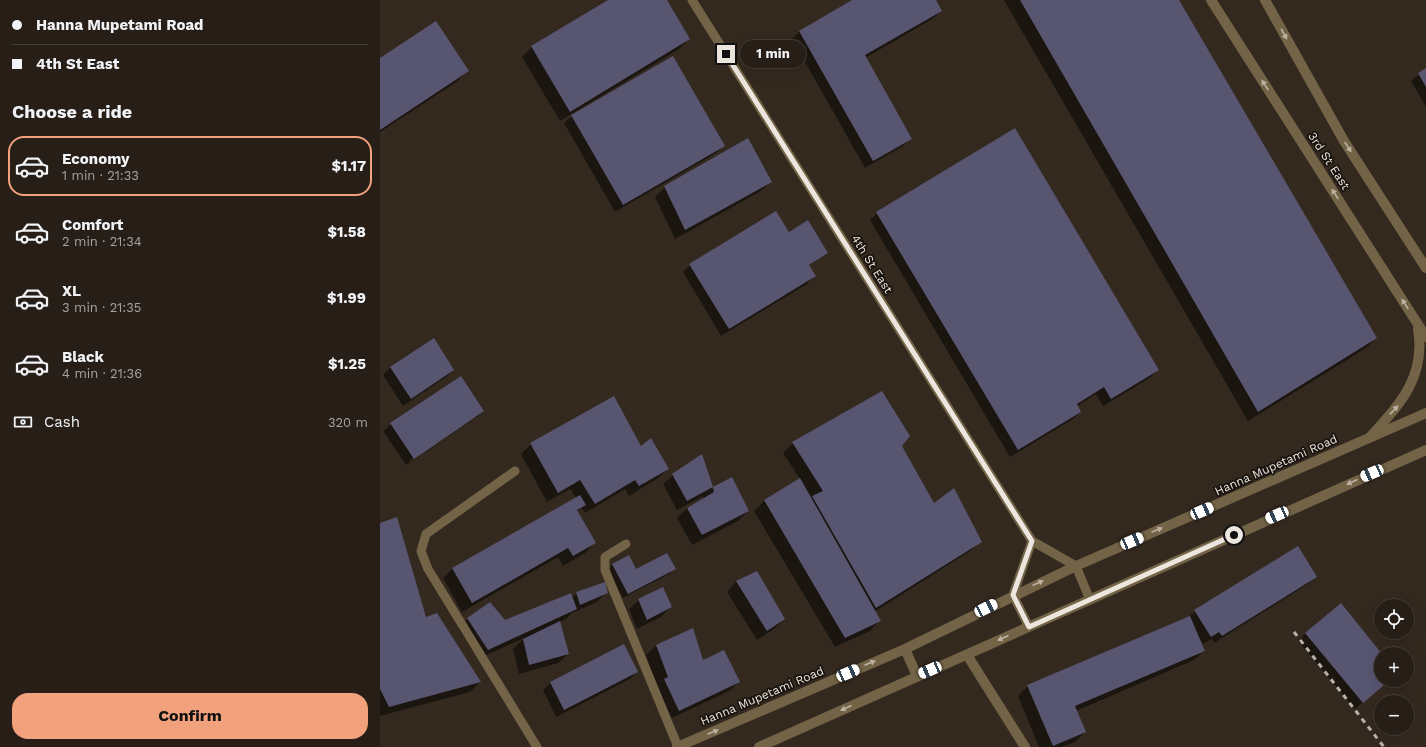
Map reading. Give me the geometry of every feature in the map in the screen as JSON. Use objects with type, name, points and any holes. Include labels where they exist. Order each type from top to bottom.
[{"type":"street","name":"3rd St East","points":[[1211,0],[1426,337]]},
{"type":"street","name":"3rd St East","points":[[1265,0],[1344,141],[1426,268]]},
{"type":"street","points":[[1368,439],[1404,400],[1415,381],[1421,356],[1421,341],[1415,320]]},
{"type":"street","name":"Hanna Mupetami Road","points":[[677,747],[905,649],[1013,595],[1076,566],[1426,413]]},
{"type":"street","points":[[759,747],[1426,450]]},
{"type":"street","points":[[905,649],[918,676]]},
{"type":"street","points":[[967,654],[1025,747]]},
{"type":"lane","name":"4th St East","points":[[692,0],[1032,541],[1076,566]]},
{"type":"lane","points":[[515,471],[426,534],[421,551],[428,569],[537,747]]},
{"type":"lane","points":[[1029,627],[1013,595],[1032,541]]},
{"type":"lane","points":[[626,544],[605,557],[605,570],[677,747]]},
{"type":"lane","points":[[1076,566],[1090,600]]},
{"type":"building","points":[[608,0],[667,0],[690,39],[570,112],[531,46]]},
{"type":"building","points":[[852,0],[936,0],[942,11],[865,55],[912,139],[873,161],[799,31]]},
{"type":"building","points":[[1020,0],[1179,0],[1377,338],[1258,412]]},
{"type":"building","points":[[436,21],[469,71],[380,130],[380,58]]},
{"type":"building","points":[[673,56],[725,146],[623,205],[571,115]]},
{"type":"building","points":[[1426,68],[1426,87],[1418,73]]},
{"type":"building","points":[[1015,128],[1159,370],[1111,399],[1104,387],[1077,404],[1081,412],[1018,450],[876,212]]},
{"type":"building","points":[[748,138],[772,182],[685,230],[664,186]]},
{"type":"building","points":[[776,211],[789,232],[808,220],[828,253],[809,265],[816,276],[729,329],[689,264]]},
{"type":"building","points":[[434,338],[454,370],[411,399],[390,367]]},
{"type":"building","points":[[461,376],[484,411],[414,459],[390,423]]},
{"type":"building","points":[[882,391],[910,436],[902,446],[934,503],[954,488],[982,542],[876,608],[812,496],[823,491],[792,442]]},
{"type":"building","points":[[614,396],[641,446],[651,438],[669,469],[639,486],[635,480],[595,504],[580,480],[558,493],[530,443]]},
{"type":"building","points":[[702,454],[713,487],[687,501],[672,474]]},
{"type":"building","points":[[732,477],[749,511],[702,535],[687,508],[714,492],[713,487]]},
{"type":"building","points":[[800,478],[881,621],[845,638],[764,500]]},
{"type":"building","points":[[580,495],[586,505],[577,510],[596,543],[573,556],[568,548],[472,603],[452,568]]},
{"type":"building","points":[[397,517],[426,617],[437,613],[481,682],[389,707],[380,689],[380,523]]},
{"type":"building","points":[[1298,546],[1317,577],[1222,636],[1219,632],[1211,637],[1194,610]]},
{"type":"building","points":[[667,553],[676,569],[628,594],[612,564],[629,555],[636,569]]},
{"type":"building","points":[[757,571],[785,619],[767,631],[736,581]]},
{"type":"building","points":[[605,582],[608,593],[580,605],[576,592]]},
{"type":"building","points":[[663,587],[672,607],[647,620],[638,599]]},
{"type":"building","points":[[571,593],[577,609],[488,650],[467,618],[490,602],[505,620]]},
{"type":"building","points":[[1341,603],[1376,647],[1374,647],[1374,687],[1382,687],[1363,703],[1305,633]]},
{"type":"building","points":[[1190,616],[1205,651],[1075,706],[1086,732],[1053,746],[1027,685]]},
{"type":"building","points":[[560,621],[569,654],[529,665],[523,639]]},
{"type":"building","points":[[693,628],[703,660],[724,650],[740,682],[679,711],[664,679],[668,677],[656,645]]},
{"type":"building","points":[[624,644],[638,672],[564,710],[550,682]]},
{"type":"railway","points":[[1294,632],[1384,747]]},
{"type":"route","points":[[726,54],[1032,541],[1013,595],[1029,627],[1234,535]]}]
